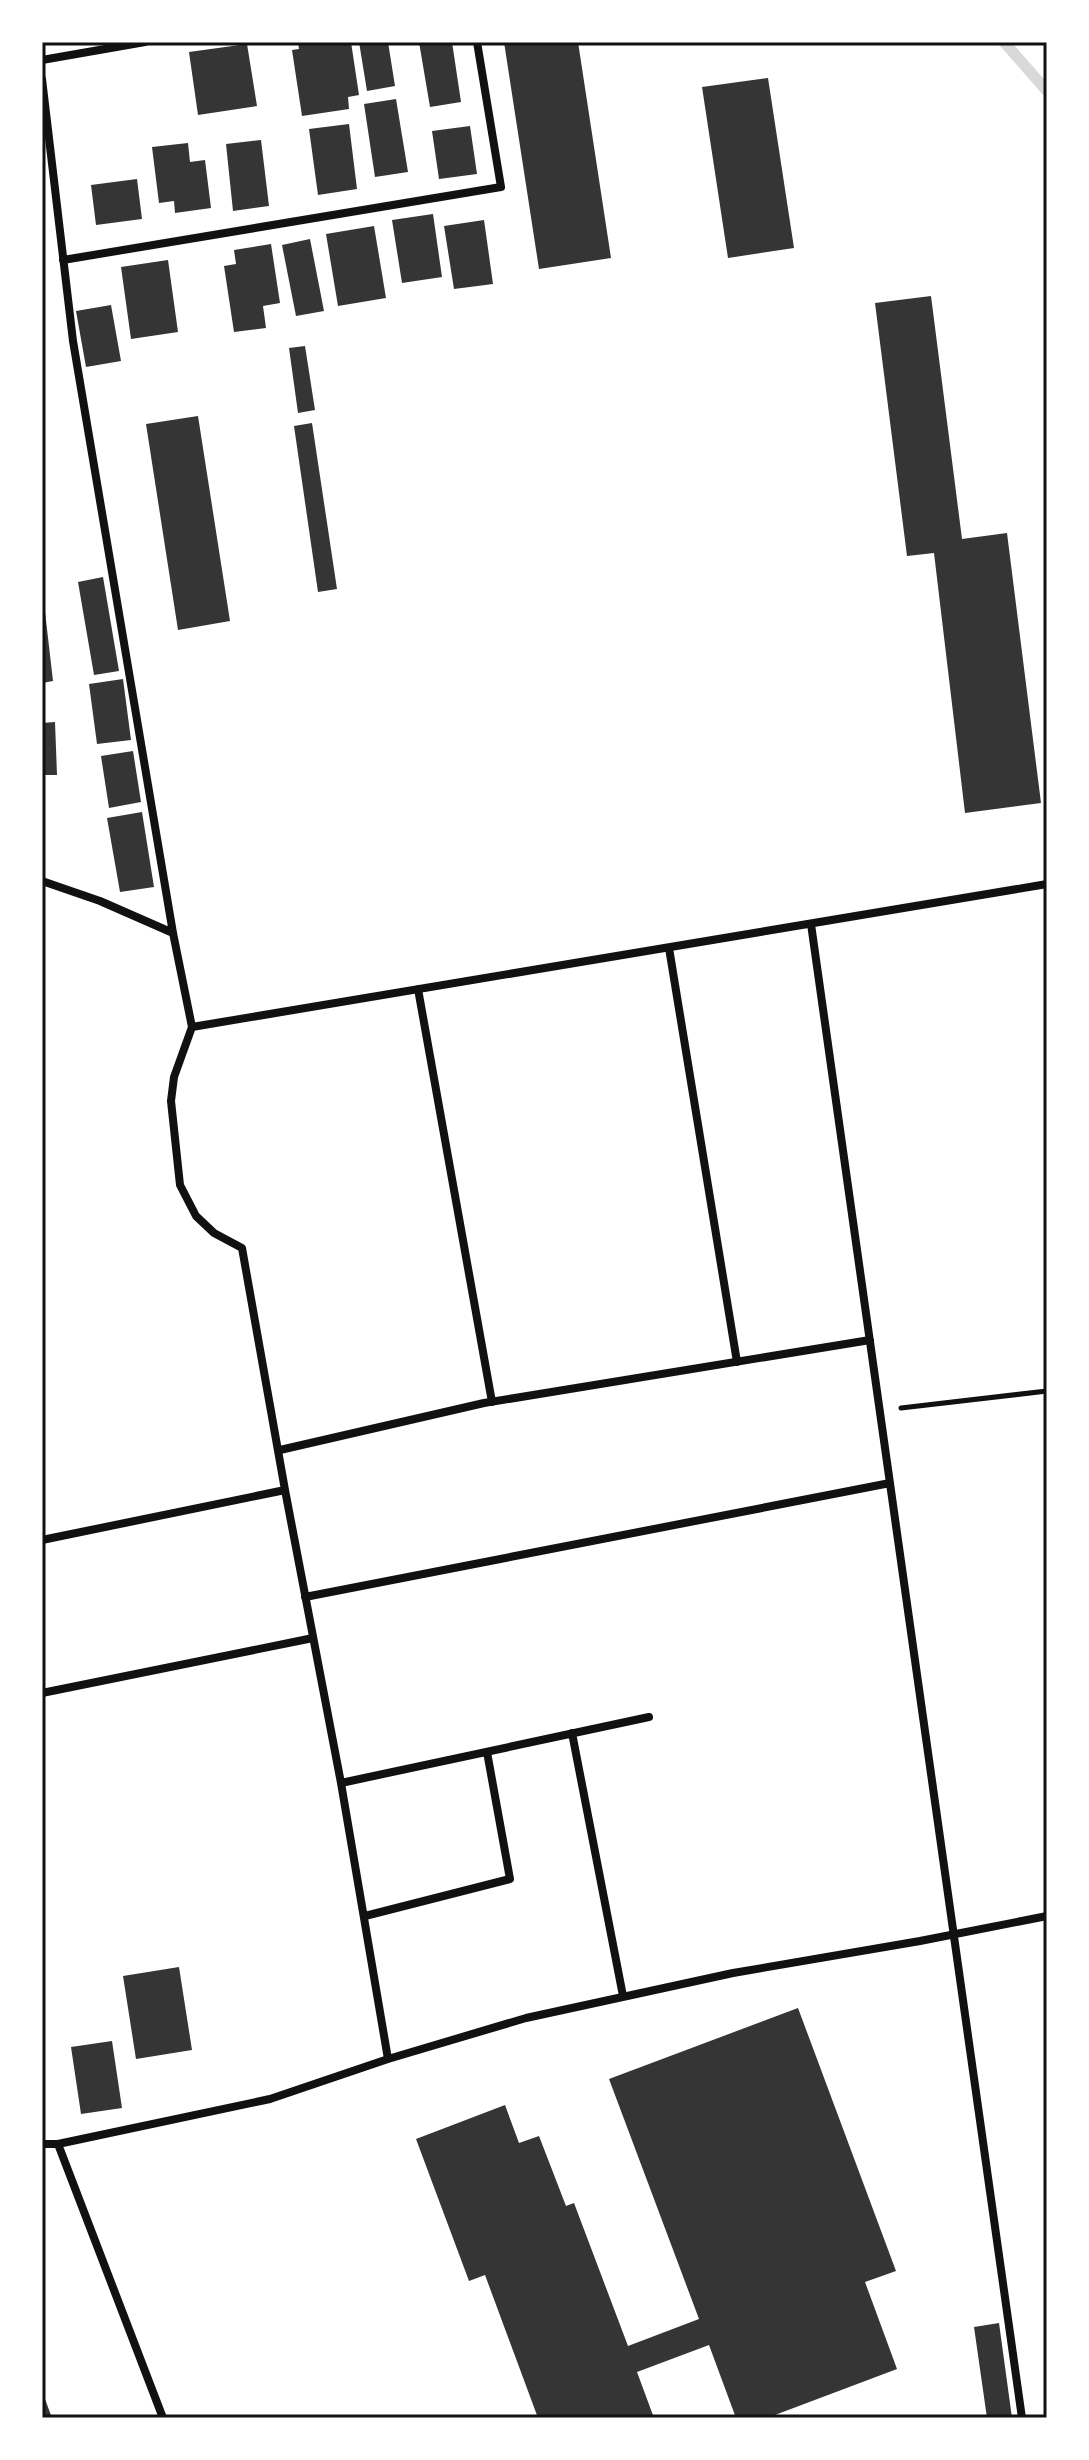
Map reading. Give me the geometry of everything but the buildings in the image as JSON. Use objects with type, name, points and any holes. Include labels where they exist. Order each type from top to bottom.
[{"type":"street","points":[[42,60],[145,42]]},
{"type":"street","points":[[63,260],[501,187],[477,42]]},
{"type":"street","points":[[42,79],[73,341],[173,933],[192,1027],[174,1077],[171,1101],[180,1185],[196,1216],[214,1233],[242,1248],[365,1916],[388,2059]]},
{"type":"street","points":[[42,881],[87,896],[173,933]]},
{"type":"street","points":[[192,1027],[1047,884]]},
{"type":"street","points":[[811,924],[1022,2418]]},
{"type":"street","points":[[669,948],[737,1362]]},
{"type":"street","points":[[418,989],[492,1402]]},
{"type":"street","points":[[280,1450],[492,1402],[870,1340]]},
{"type":"street","points":[[305,1597],[890,1483]]},
{"type":"street","points":[[42,1540],[285,1490]]},
{"type":"street","points":[[42,1693],[313,1638]]},
{"type":"street","points":[[341,1783],[649,1717]]},
{"type":"street","points":[[572,1733],[623,1996]]},
{"type":"street","points":[[365,1916],[510,1879],[487,1752]]},
{"type":"street","points":[[42,2144],[58,2144],[270,2099],[388,2059],[526,2018],[733,1973],[1047,1916]]},
{"type":"street","points":[[58,2144],[163,2418]]},
{"type":"path","points":[[880,1411],[1047,1391]]},
{"type":"waterway","points":[[1004,42],[1047,91]]}]
